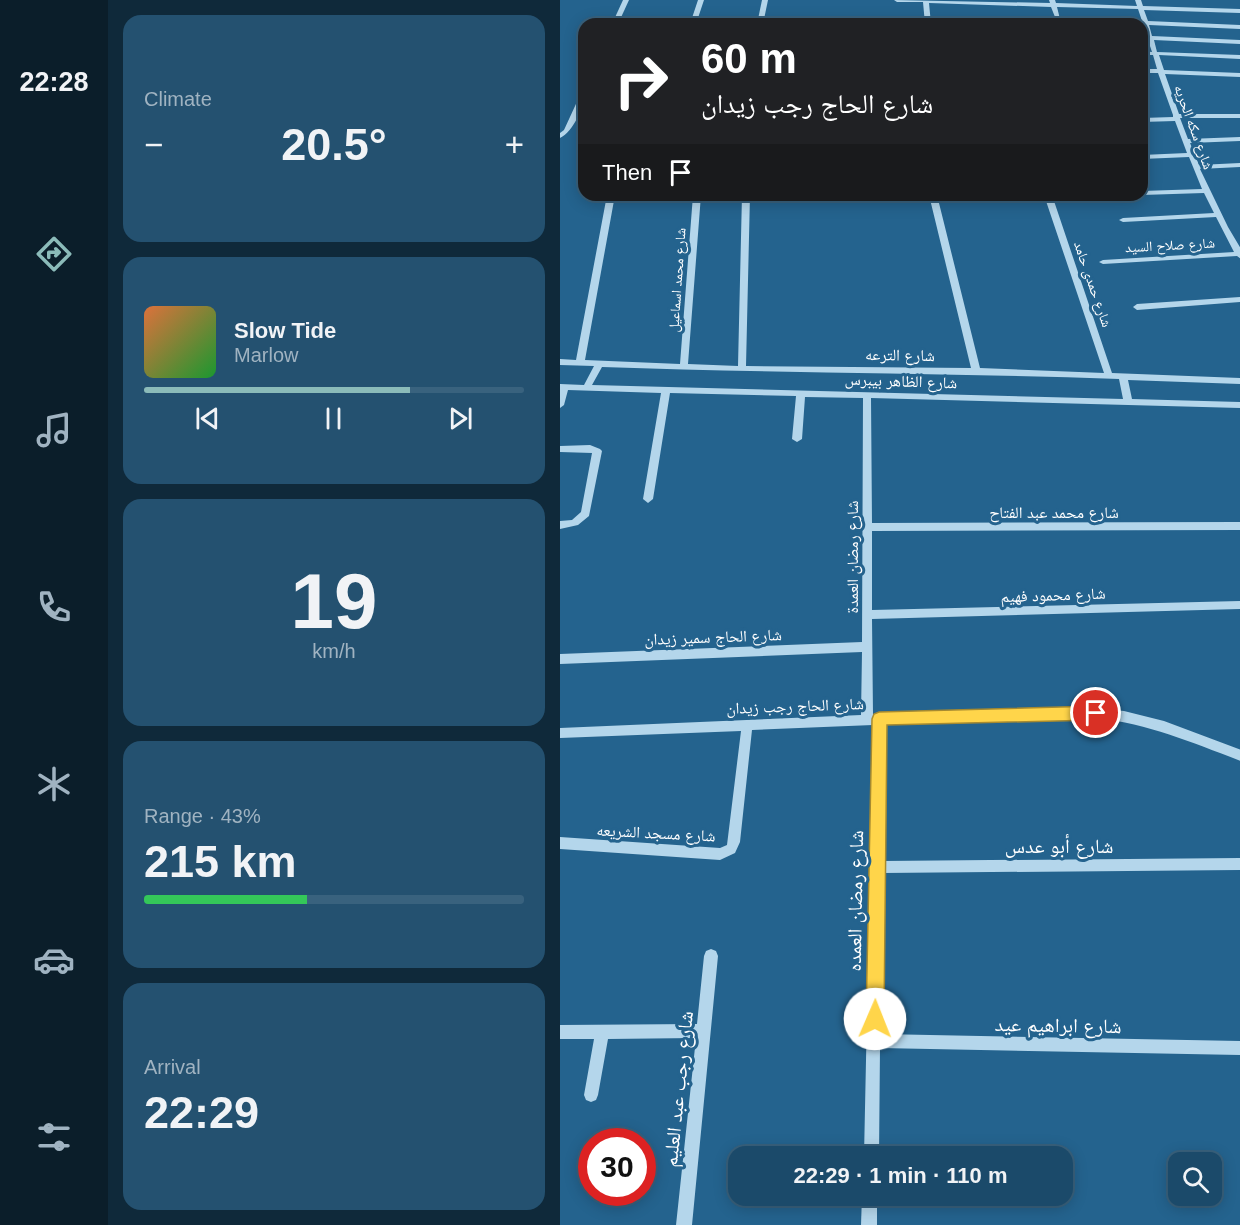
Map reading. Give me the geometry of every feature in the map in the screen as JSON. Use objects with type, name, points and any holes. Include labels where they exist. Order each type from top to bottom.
[{"type":"street","points":[[618,18],[626,0]]},
{"type":"street","points":[[695,18],[701,0]]},
{"type":"street","points":[[761,18],[765,0]]},
{"type":"street","points":[[897,0],[1053,2],[1140,8],[1241,11]]},
{"type":"street","name":"شارع سكه الحريه","points":[[1138,0],[1143,18]]},
{"type":"street","points":[[926,1],[927,18]]},
{"type":"street","points":[[1053,2],[1058,18]]},
{"type":"street","points":[[1148,23],[1241,27]]},
{"type":"street","name":"شارع سكه الحريه","points":[[1148,32],[1184,141],[1218,215],[1240,256]]},
{"type":"street","points":[[1150,38],[1241,42]]},
{"type":"street","points":[[1148,53],[1241,57]]},
{"type":"street","points":[[1148,71],[1241,75]]},
{"type":"street","points":[[560,136],[567,131],[578,106]]},
{"type":"street","points":[[1148,119],[1241,116]]},
{"type":"street","points":[[1184,141],[1241,139]]},
{"type":"street","points":[[1148,157],[1190,155]]},
{"type":"street","points":[[1196,167],[1241,165]]},
{"type":"street","points":[[1148,194],[1206,190]]},
{"type":"street","points":[[581,362],[610,201]]},
{"type":"street","name":"شارع محمد اسماعيل","points":[[684,367],[697,201]]},
{"type":"street","points":[[742,369],[746,201]]},
{"type":"street","points":[[934,201],[976,371]]},
{"type":"street","name":"شارع حمدى حامد","points":[[1050,201],[1109,376]]},
{"type":"street","points":[[1123,220],[1218,215]]},
{"type":"street","name":"شارع صلاح السيد","points":[[1103,262],[1240,256]]},
{"type":"street","points":[[1138,307],[1241,300]]},
{"type":"street","name":"شارع الترعه","points":[[560,362],[742,369],[976,371],[1241,381]]},
{"type":"street","points":[[586,388],[599,363]]},
{"type":"street","points":[[1124,376],[1128,402]]},
{"type":"street","points":[[560,405],[562,387]]},
{"type":"street","name":"شارع الظاهر بيبرس","points":[[562,387],[1241,405]]},
{"type":"street","points":[[648,499],[666,391]]},
{"type":"street","points":[[797,439],[802,393]]},
{"type":"street","name":"شارع رمضان العمدة","points":[[867,395],[867,647],[873,719]]},
{"type":"street","points":[[560,449],[590,448],[597,451],[586,513],[582,520],[574,524],[560,525]]},
{"type":"street","name":"شارع محمد عبد الفتاح","points":[[867,527],[1241,526]]},
{"type":"street","name":"شارع محمود فهيم","points":[[867,615],[1241,605]]},
{"type":"street","name":"شارع الحاج سمير زيدان","points":[[560,659],[867,647]]},
{"type":"street","name":"شارع الحاج رجب زيدان","points":[[560,733],[1039,713],[1124,716],[1164,726],[1241,756]]},
{"type":"street","name":"شارع رمضان العمده","points":[[871,1146],[877,867],[873,719]]},
{"type":"street","name":"شارع مسجد الشريعه","points":[[560,843],[720,854],[731,849],[734,842],[747,724]]},
{"type":"street","name":"شارع أبو عدس","points":[[877,867],[1241,864]]},
{"type":"street","name":"شارع رجب عبد العليم","points":[[684,1225],[711,956]]},
{"type":"street","points":[[560,1032],[703,1031]]},
{"type":"street","points":[[591,1095],[602,1032]]},
{"type":"street","name":"شارع ابراهيم عيد","points":[[874,1041],[1241,1048]]},
{"type":"street","points":[[869,1225],[870,1206]]},
{"type":"route","points":[[875,1019],[879,719],[1096,713]]}]
